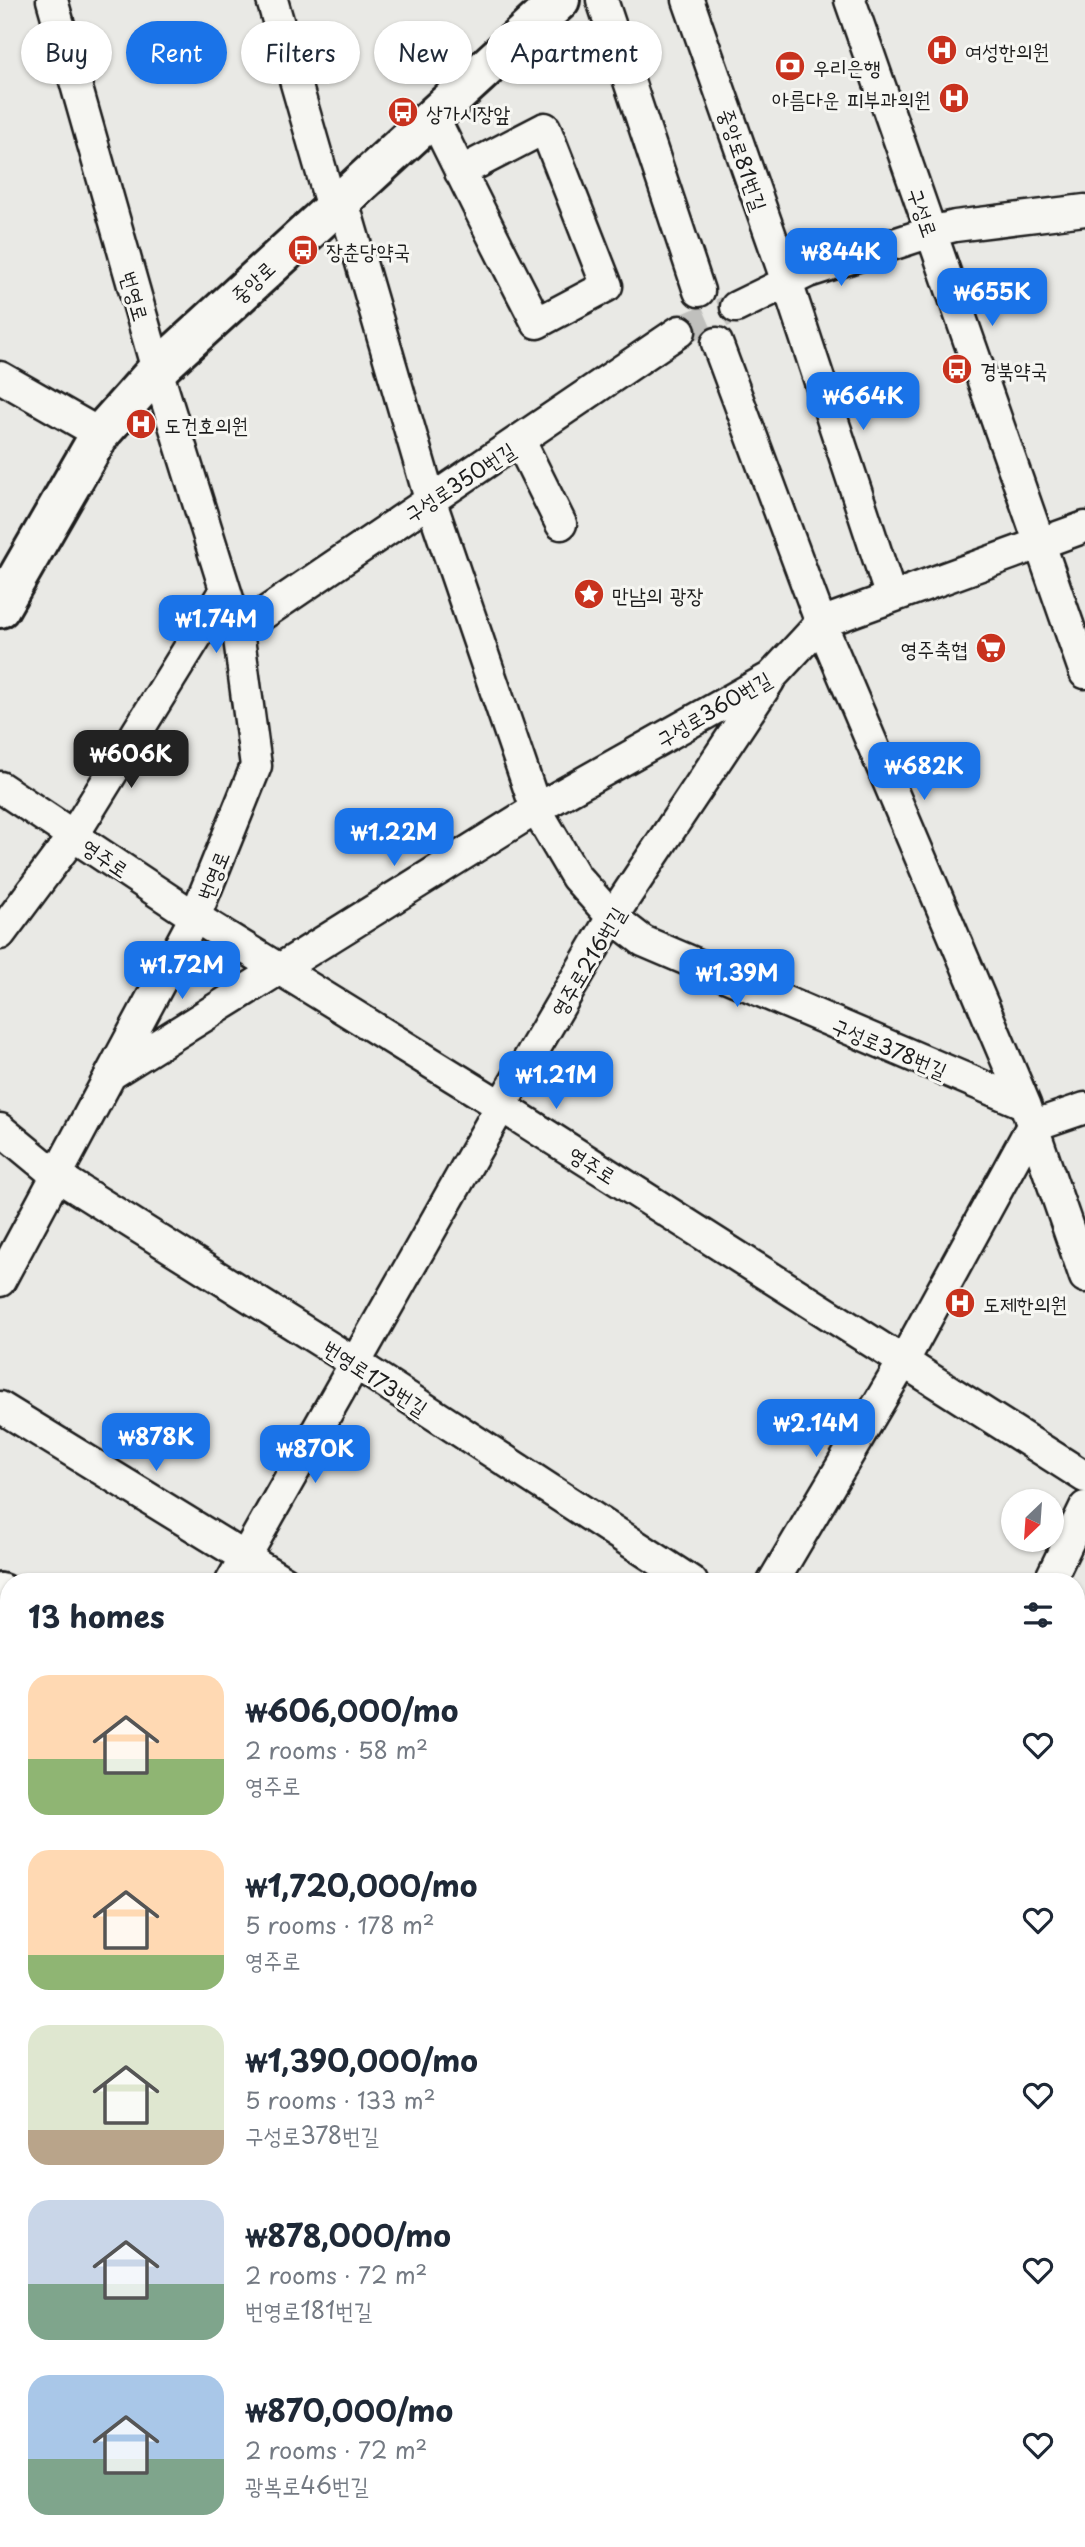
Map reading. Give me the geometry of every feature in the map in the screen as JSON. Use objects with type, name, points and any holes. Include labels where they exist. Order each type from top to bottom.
[{"type":"main road","name":"중앙로","points":[[0,608],[100,433],[157,370],[560,0]]},
{"type":"street","name":"번영로","points":[[0,1281],[195,917],[256,766],[238,631],[157,370],[52,0]]},
{"type":"street","name":"구성로378번길","points":[[272,0],[430,499],[536,809],[576,877],[612,917],[643,941],[1028,1115]]},
{"type":"street","points":[[603,0],[699,291]]},
{"type":"street","name":"중앙로81번길","points":[[688,0],[787,282],[891,597]]},
{"type":"street","name":"구성로","points":[[850,0],[1085,673]]},
{"type":"street","points":[[433,116],[460,172],[537,323],[607,286],[545,128],[460,172]]},
{"type":"street","points":[[736,307],[808,272],[931,232],[955,226],[1085,210]]},
{"type":"street","name":"구성로350번길","points":[[238,631],[680,331]]},
{"type":"street","points":[[717,343],[821,623],[1028,1115],[1085,1277]]},
{"type":"street","points":[[0,377],[100,433]]},
{"type":"street","points":[[520,441],[561,524]]},
{"type":"street","points":[[1040,543],[1085,527]]},
{"type":"street","name":"구성로360번길","points":[[279,971],[536,809],[771,677],[821,623],[1040,543]]},
{"type":"street","name":"영주로","points":[[73,836],[225,590]]},
{"type":"street","name":"영주로216번길","points":[[238,1569],[501,1106],[612,917],[771,677]]},
{"type":"street","name":"영주로","points":[[0,787],[279,971],[501,1106],[1085,1477]]},
{"type":"street","points":[[0,934],[73,836]]},
{"type":"street","points":[[111,1074],[279,971]]},
{"type":"street","points":[[1028,1115],[1085,1108]]},
{"type":"street","points":[[778,1573],[903,1362],[1028,1115]]},
{"type":"street","points":[[0,1129],[57,1175]]},
{"type":"street","name":"번영로173번길","points":[[57,1175],[355,1363],[678,1573]]},
{"type":"street","points":[[0,1407],[238,1569]]},
{"type":"street","points":[[1053,1573],[1085,1507]]},
{"type":"tunnel","points":[[680,331],[736,307]]},
{"type":"place","name":"여성한의원","points":[[942,50]]},
{"type":"place","name":"우리은행","points":[[790,66]]},
{"type":"place","name":"아름다운 피부과의원","points":[[954,98]]},
{"type":"place","name":"상가시장앞","points":[[403,112]]},
{"type":"place","name":"장춘당약국","points":[[303,250]]},
{"type":"place","name":"경북약국","points":[[957,369]]},
{"type":"place","name":"도건호의원","points":[[141,424]]},
{"type":"place","name":"만남의 광장","points":[[589,594]]},
{"type":"place","name":"영주축협","points":[[991,648]]},
{"type":"place","name":"도제한의원","points":[[960,1303]]}]
